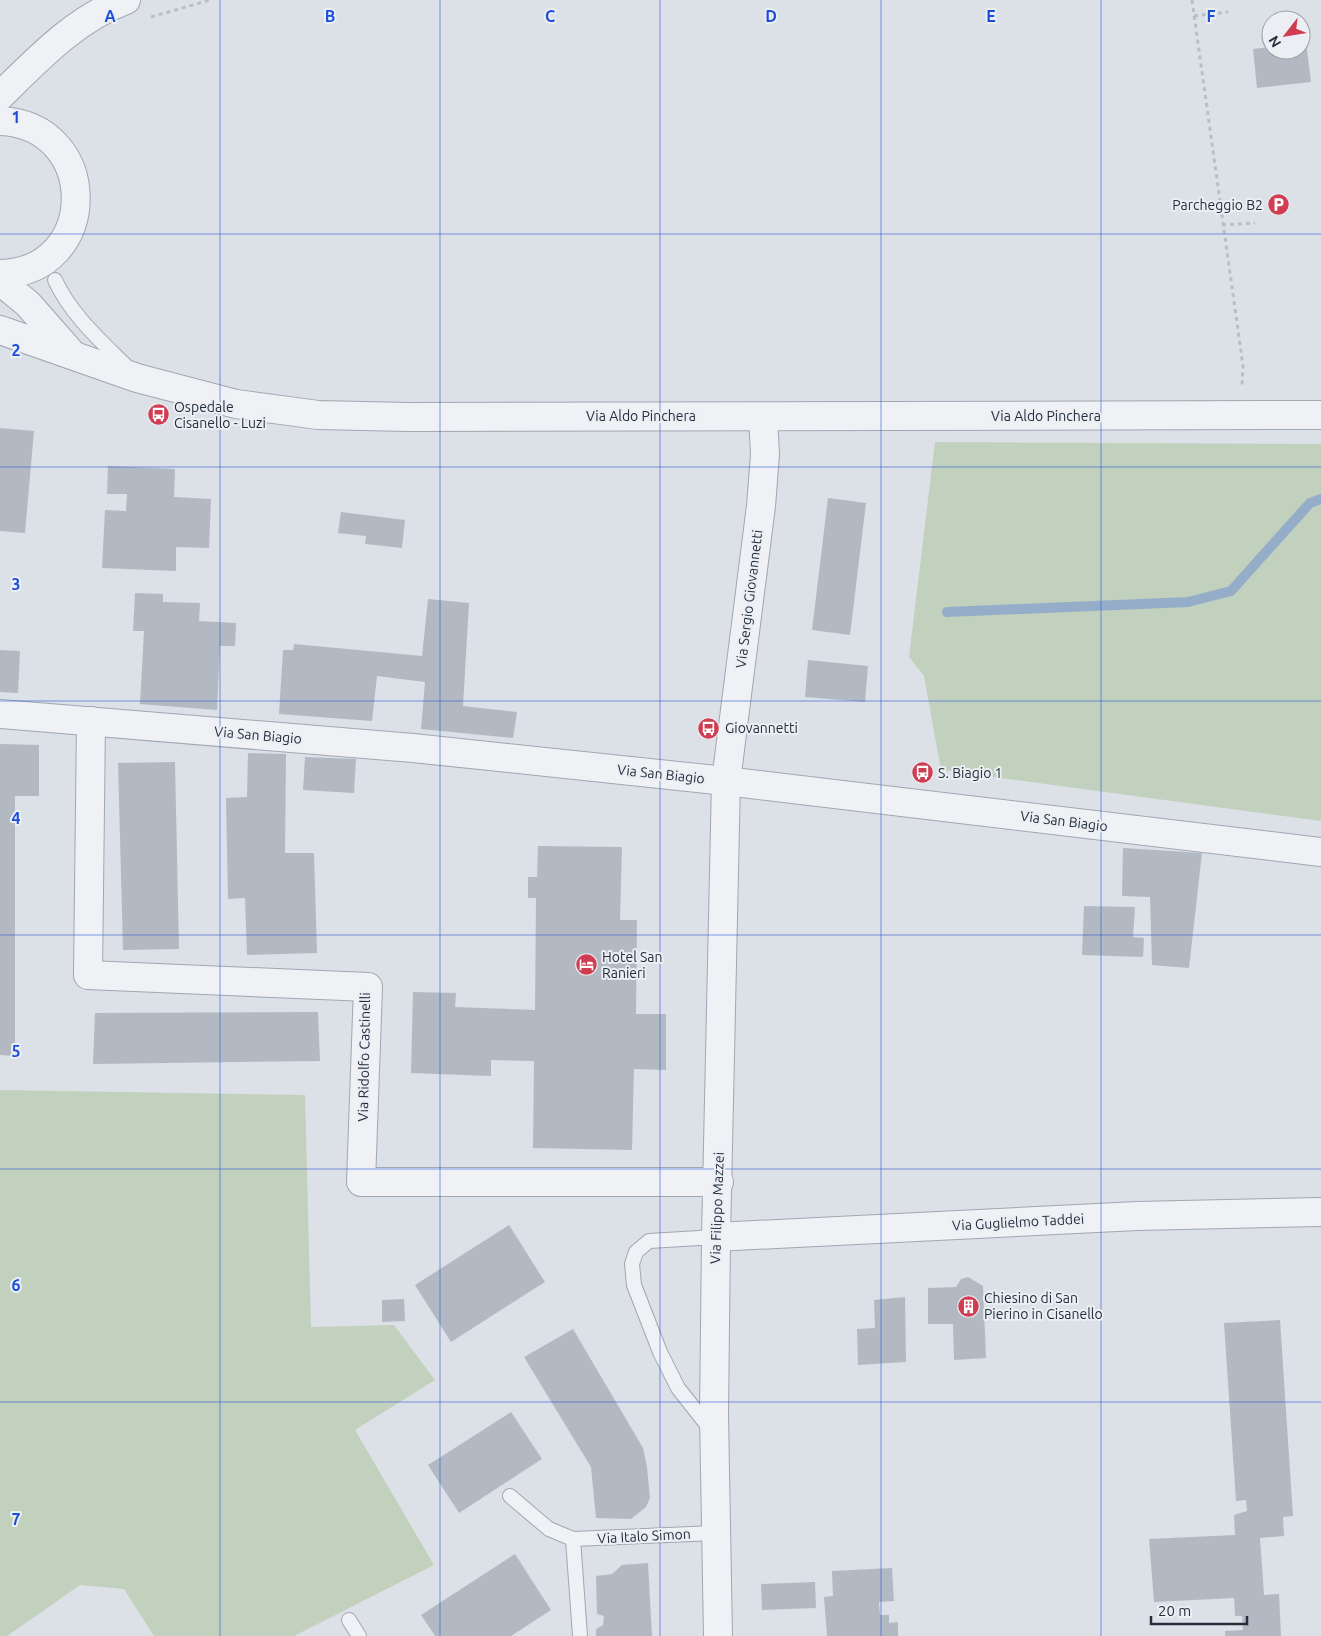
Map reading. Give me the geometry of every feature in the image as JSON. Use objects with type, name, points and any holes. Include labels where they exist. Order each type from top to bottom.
[{"type":"street","points":[[0,96],[42,53],[94,16],[126,0]]},
{"type":"street","points":[[0,121],[29,126],[53,142],[70,165],[77,194],[73,223],[58,248],[35,268],[0,274]]},
{"type":"street","name":"Via Aldo Pinchera","points":[[0,281],[28,304],[72,354],[137,378],[236,404],[318,415],[763,417],[1321,415]]},
{"type":"street","points":[[0,330],[72,354]]},
{"type":"street","name":"Via Sergio Giovannetti","points":[[726,781],[761,506],[765,454],[763,417]]},
{"type":"street","name":"Via San Biagio","points":[[0,714],[413,748],[726,781],[1321,852]]},
{"type":"street","name":"Via Ridolfo Castinelli","points":[[91,721],[88,975],[368,987],[360,1182],[719,1182]]},
{"type":"street","name":"Via Filippo Mazzei","points":[[718,1636],[714,1434],[716,1237],[719,1182],[726,781]]},
{"type":"street","name":"Via Guglielmo Taddei","points":[[716,1237],[1137,1216],[1321,1212]]},
{"type":"lane","points":[[56,280],[62,295],[78,317],[137,378]]},
{"type":"lane","points":[[714,1434],[678,1388],[660,1352],[634,1285],[632,1264],[636,1252],[649,1241],[716,1237]]},
{"type":"lane","name":"Via Italo Simon","points":[[510,1496],[549,1529],[573,1539],[715,1533]]},
{"type":"lane","points":[[573,1539],[580,1636]]},
{"type":"lane","points":[[349,1620],[359,1636]]},
{"type":"path","points":[[1192,0],[1243,366],[1239,416]]},
{"type":"path","points":[[1194,16],[1228,12]]},
{"type":"path","points":[[1222,224],[1255,223]]},
{"type":"green space","points":[[935,442],[1321,444],[1321,821],[941,770],[924,676],[909,657]]},
{"type":"green space","points":[[0,1090],[305,1095],[311,1327],[394,1325],[435,1380],[355,1430],[434,1565],[294,1636],[154,1636],[124,1589],[80,1585],[7,1636],[0,1636]]},
{"type":"building","points":[[1261,48],[1261,60],[1308,60],[1311,82],[1257,88],[1253,49]]},
{"type":"building","points":[[0,428],[34,431],[25,533],[0,531]]},
{"type":"building","points":[[108,466],[175,469],[174,497],[211,499],[209,548],[176,547],[176,571],[102,568],[105,510],[126,511],[127,494],[107,494]]},
{"type":"building","points":[[828,498],[866,503],[850,635],[812,630]]},
{"type":"building","points":[[341,512],[405,520],[402,548],[365,544],[366,536],[338,533]]},
{"type":"building","points":[[135,593],[163,594],[163,602],[200,603],[199,621],[236,623],[235,646],[220,646],[217,710],[140,704],[144,631],[133,631]]},
{"type":"building","points":[[428,599],[469,603],[463,706],[517,712],[513,738],[421,729],[425,682],[377,676],[372,721],[279,714],[283,650],[293,650],[294,644],[422,656]]},
{"type":"building","points":[[0,650],[20,651],[18,693],[0,692]]},
{"type":"building","points":[[808,660],[868,666],[865,702],[805,697]]},
{"type":"building","points":[[0,744],[39,745],[39,796],[15,796],[15,1056],[0,1055]]},
{"type":"building","points":[[248,753],[286,754],[285,853],[314,853],[317,953],[247,955],[245,898],[228,899],[226,798],[247,797]]},
{"type":"building","points":[[305,757],[356,759],[354,793],[303,790]]},
{"type":"building","points":[[175,762],[179,949],[123,950],[118,763]]},
{"type":"building","name":"Hotel San Ranieri","points":[[538,846],[622,847],[620,920],[637,920],[636,1014],[666,1014],[666,1070],[634,1069],[632,1150],[533,1148],[534,1061],[491,1060],[491,1076],[411,1073],[413,992],[456,993],[455,1007],[535,1010],[536,898],[528,898],[528,877],[537,877]]},
{"type":"building","points":[[1123,848],[1202,853],[1189,968],[1152,965],[1150,897],[1122,896]]},
{"type":"building","points":[[1084,906],[1135,907],[1133,937],[1144,938],[1143,957],[1082,955]]},
{"type":"building","points":[[318,1012],[320,1061],[93,1064],[95,1013]]},
{"type":"building","points":[[509,1225],[545,1282],[451,1342],[415,1285]]},
{"type":"building","name":"Chiesino di San Pierino in Cisanello","points":[[968,1277],[983,1286],[986,1358],[954,1360],[953,1324],[928,1324],[928,1288],[956,1287],[961,1279]]},
{"type":"building","points":[[905,1297],[906,1362],[858,1365],[857,1329],[875,1328],[874,1300]]},
{"type":"building","points":[[404,1299],[405,1321],[382,1322],[382,1300]]},
{"type":"building","points":[[1280,1320],[1293,1516],[1283,1517],[1284,1536],[1260,1538],[1264,1595],[1279,1594],[1281,1636],[1225,1636],[1225,1631],[1243,1630],[1242,1616],[1235,1616],[1234,1598],[1154,1602],[1149,1539],[1235,1535],[1234,1515],[1247,1511],[1246,1500],[1236,1501],[1224,1323]]},
{"type":"building","points":[[573,1329],[643,1448],[650,1498],[646,1507],[631,1519],[596,1518],[591,1467],[524,1357]]},
{"type":"building","points":[[511,1412],[542,1459],[459,1513],[428,1465]]},
{"type":"building","points":[[515,1554],[551,1610],[511,1636],[435,1636],[421,1615]]},
{"type":"building","points":[[648,1563],[652,1636],[596,1636],[596,1629],[603,1625],[604,1616],[597,1614],[596,1576],[612,1574],[622,1565]]},
{"type":"building","points":[[892,1568],[894,1601],[879,1602],[880,1615],[889,1615],[889,1623],[898,1622],[898,1636],[827,1636],[824,1597],[833,1596],[832,1571]]},
{"type":"building","points":[[815,1582],[816,1608],[762,1610],[761,1584]]},
{"type":"waterway","points":[[947,612],[1188,602],[1231,591],[1310,503],[1321,499]]},
{"type":"place","name":"Parcheggio B2","points":[[1279,205]]},
{"type":"place","name":"Ospedale Cisanello - Luzi","points":[[158,415]]},
{"type":"place","name":"Giovannetti","points":[[709,728]]},
{"type":"place","name":"S. Biagio 1","points":[[922,773]]},
{"type":"place","name":"Hotel San Ranieri","points":[[586,965]]},
{"type":"place","name":"Chiesino di San Pierino in Cisanello","points":[[968,1306]]}]
